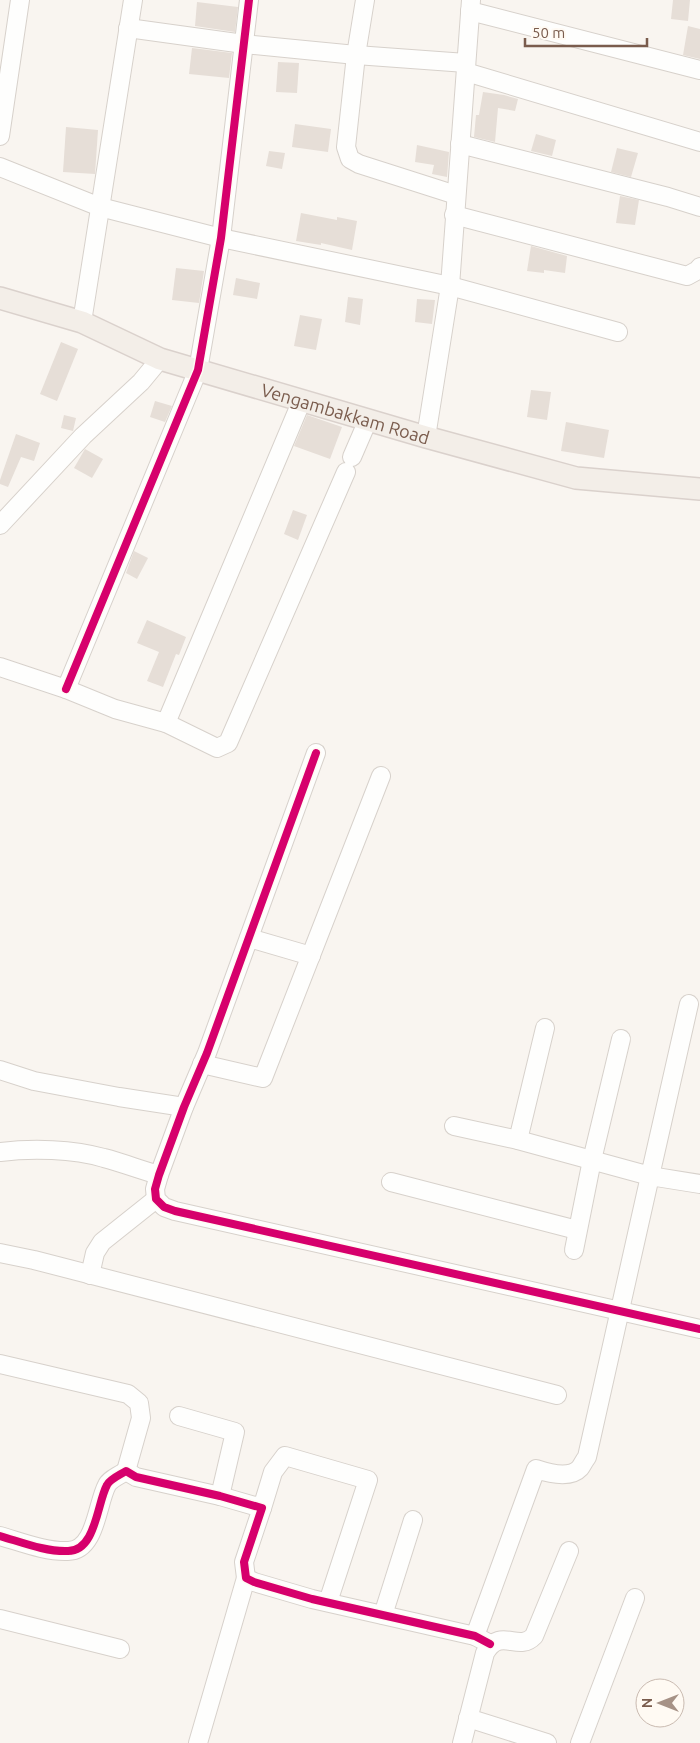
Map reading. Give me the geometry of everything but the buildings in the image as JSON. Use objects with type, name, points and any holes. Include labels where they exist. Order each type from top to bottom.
[{"type":"main road","name":"Vengambakkam Road","points":[[0,298],[82,322],[160,359],[426,437],[576,478],[700,489]]},
{"type":"street","points":[[0,136],[20,0]]},
{"type":"street","points":[[82,322],[133,0]]},
{"type":"street","points":[[66,689],[198,370],[221,238],[249,0]]},
{"type":"street","points":[[365,0],[356,54],[346,147],[350,159],[359,164],[456,195]]},
{"type":"street","points":[[426,437],[450,286],[471,6],[700,70]]},
{"type":"street","points":[[128,28],[244,44],[356,54],[466,67],[700,142]]},
{"type":"street","points":[[460,144],[668,197],[700,207]]},
{"type":"street","points":[[0,166],[100,207],[221,238],[450,286],[618,332]]},
{"type":"street","points":[[454,215],[687,276],[700,267]]},
{"type":"street","points":[[0,525],[83,436],[141,382],[160,359]]},
{"type":"street","points":[[166,723],[302,400]]},
{"type":"street","points":[[0,667],[66,689],[115,709],[166,723],[217,748],[228,743],[368,420]]},
{"type":"street","points":[[316,752],[249,938],[159,1175],[155,1189],[156,1199],[164,1206],[175,1211],[700,1329]]},
{"type":"street","points":[[202,1064],[263,1078],[381,776]]},
{"type":"street","points":[[249,938],[311,956]]},
{"type":"street","points":[[474,1636],[536,1469],[550,1474],[568,1473],[578,1470],[587,1457],[688,1004]]},
{"type":"street","points":[[518,1140],[545,1028]]},
{"type":"street","points":[[574,1250],[592,1160],[620,1039]]},
{"type":"street","points":[[0,1070],[34,1081],[184,1107]]},
{"type":"street","points":[[454,1126],[518,1140],[650,1176],[700,1184]]},
{"type":"street","points":[[0,1152],[34,1150],[85,1154],[102,1157],[159,1175]]},
{"type":"street","points":[[391,1182],[578,1230]]},
{"type":"street","points":[[90,1274],[95,1253],[102,1242],[156,1199]]},
{"type":"street","points":[[0,1253],[90,1274],[557,1395]]},
{"type":"street","points":[[0,1364],[128,1394],[138,1403],[141,1418],[126,1471],[108,1483],[90,1538],[81,1546],[71,1552],[0,1536]]},
{"type":"street","points":[[179,1416],[235,1432],[220,1496]]},
{"type":"street","points":[[198,1743],[246,1578],[244,1562],[274,1472],[285,1456],[368,1480],[328,1602]]},
{"type":"street","points":[[126,1471],[136,1477],[220,1496],[262,1508]]},
{"type":"street","points":[[383,1615],[413,1520]]},
{"type":"street","points":[[246,1578],[254,1582],[328,1602],[474,1636],[490,1644],[503,1640],[523,1642],[530,1640],[534,1636],[569,1551]]},
{"type":"street","points":[[580,1743],[635,1598]]},
{"type":"street","points":[[0,1619],[120,1649]]},
{"type":"street","points":[[462,1743],[485,1653],[490,1644]]},
{"type":"street","points":[[468,1718],[547,1743]]},
{"type":"cycle path","points":[[66,689],[198,370],[221,238],[249,0]]},
{"type":"cycle path","points":[[316,753],[207,1053],[184,1107],[159,1175],[155,1189],[156,1199],[164,1207],[175,1211],[700,1329]]},
{"type":"cycle path","points":[[0,1536],[51,1550],[68,1551],[77,1549],[90,1535],[108,1483],[126,1471],[136,1477],[220,1496],[262,1508],[244,1562],[246,1578],[254,1582],[312,1599],[475,1636],[490,1644]]}]
